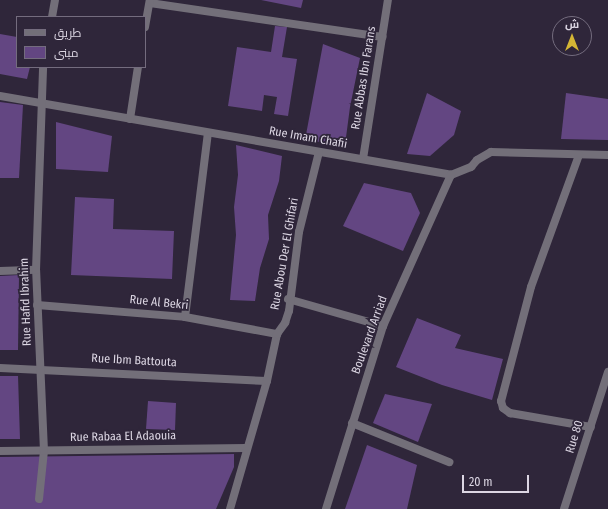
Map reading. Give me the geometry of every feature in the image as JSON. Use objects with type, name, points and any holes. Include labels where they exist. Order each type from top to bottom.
[{"type":"street","points":[[52,16],[55,0]]},
{"type":"street","name":"Rue Abbas Ibn Farans","points":[[363,159],[388,0]]},
{"type":"street","points":[[146,22],[150,2],[383,37]]},
{"type":"street","name":"Rue Hafid Ibrahim","points":[[39,499],[44,451],[36,270],[43,68]]},
{"type":"street","points":[[130,119],[138,68]]},
{"type":"street","name":"Rue Imam Chafii","points":[[0,96],[451,175]]},
{"type":"street","points":[[185,317],[208,133]]},
{"type":"street","name":"Rue Abou Der El Ghifari","points":[[230,509],[246,448],[267,380],[277,334],[285,323],[299,232],[319,152]]},
{"type":"street","points":[[451,175],[471,166],[477,160],[492,152],[608,155]]},
{"type":"street","points":[[579,155],[531,287],[501,401],[503,408],[510,413],[591,428]]},
{"type":"street","name":"Boulevard Arriad","points":[[326,509],[383,326],[451,175]]},
{"type":"street","points":[[0,271],[36,270]]},
{"type":"street","points":[[288,299],[383,326]]},
{"type":"street","name":"Rue Al Bekri","points":[[37,305],[185,317],[277,334]]},
{"type":"street","name":"Rue Ibm Battouta","points":[[0,368],[267,380]]},
{"type":"street","name":"Rue 80","points":[[564,509],[608,372]]},
{"type":"street","points":[[352,423],[449,462]]},
{"type":"street","name":"Rue Rabaa El Adaouia","points":[[0,452],[246,448]]},
{"type":"building","points":[[261,0],[303,0],[301,8]]},
{"type":"building","points":[[275,26],[287,27],[282,57],[297,59],[288,116],[274,114],[277,97],[264,95],[262,111],[228,106],[237,47],[271,52]]},
{"type":"building","points":[[0,34],[16,37],[16,68],[30,68],[27,79],[0,74]]},
{"type":"building","points":[[323,44],[360,58],[350,107],[345,145],[305,140]]},
{"type":"building","points":[[427,93],[461,111],[454,135],[430,156],[407,154]]},
{"type":"building","points":[[566,93],[608,99],[608,140],[561,139]]},
{"type":"building","points":[[0,102],[23,105],[19,178],[0,178]]},
{"type":"building","points":[[56,122],[112,136],[108,172],[56,169]]},
{"type":"building","points":[[236,145],[282,156],[279,181],[268,215],[269,239],[260,268],[255,301],[230,300],[236,235],[234,207],[238,175]]},
{"type":"building","points":[[364,183],[411,193],[420,213],[403,251],[343,226]]},
{"type":"building","points":[[75,197],[114,199],[113,229],[174,231],[172,279],[71,275]]},
{"type":"building","points":[[19,275],[18,350],[0,350],[0,276]]},
{"type":"building","points":[[417,318],[461,335],[455,348],[503,359],[492,400],[442,385],[396,367]]},
{"type":"building","points":[[0,376],[18,376],[20,439],[0,439]]},
{"type":"building","points":[[385,394],[432,404],[418,442],[373,423]]},
{"type":"building","points":[[148,401],[176,403],[175,430],[146,429]]},
{"type":"building","points":[[367,445],[417,465],[407,509],[345,509]]},
{"type":"building","points":[[234,454],[234,467],[216,509],[0,509],[0,457]]}]
